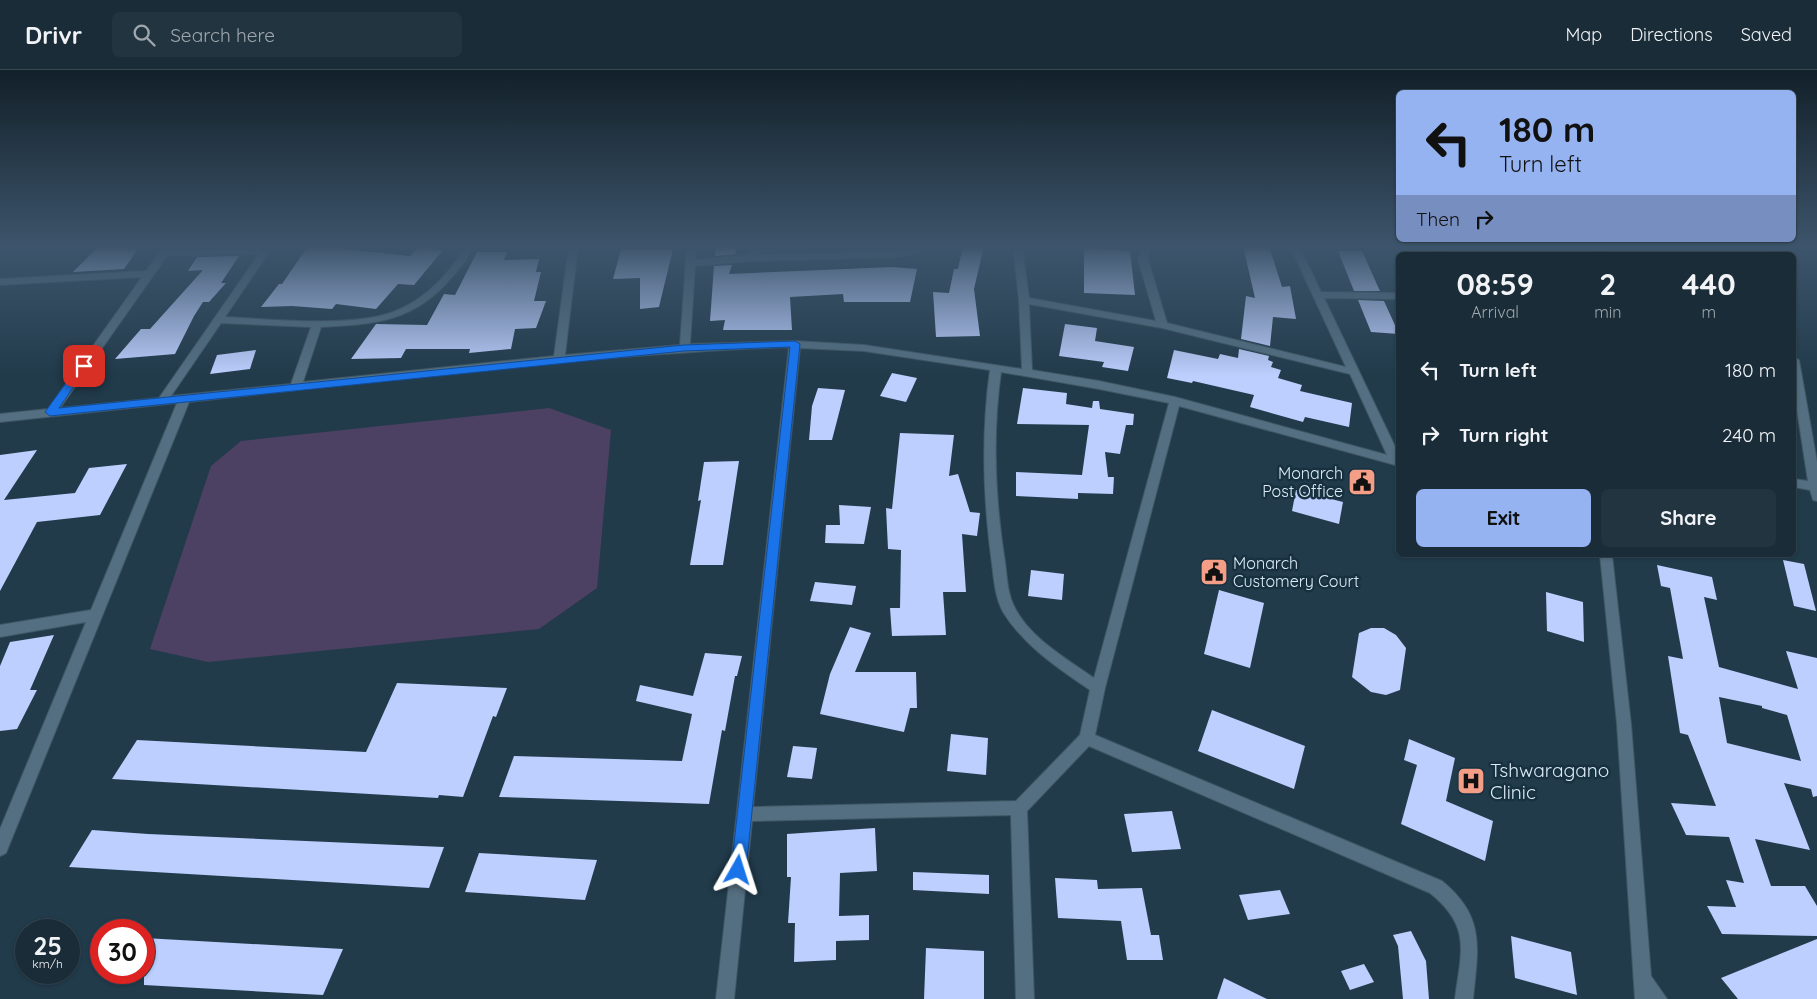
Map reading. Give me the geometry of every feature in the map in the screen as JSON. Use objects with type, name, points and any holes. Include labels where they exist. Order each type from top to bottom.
[{"type":"street","points":[[50,412],[139,289]]},
{"type":"street","points":[[163,400],[239,289]]},
{"type":"street","points":[[218,320],[317,324],[386,318],[403,314],[418,305],[435,289]]},
{"type":"street","points":[[559,359],[568,289]]},
{"type":"street","points":[[684,348],[689,289]]},
{"type":"street","points":[[1023,289],[1027,372]]},
{"type":"street","points":[[1152,289],[1162,325]]},
{"type":"street","points":[[1315,289],[1396,457]]},
{"type":"street","points":[[1318,295],[1396,296]]},
{"type":"street","points":[[1024,300],[1162,325],[1354,372]]},
{"type":"street","points":[[296,386],[317,324]]},
{"type":"street","points":[[725,999],[795,344]]},
{"type":"street","points":[[0,418],[559,359],[684,348],[795,344],[864,348],[1027,372],[1175,401],[1396,460]]},
{"type":"street","points":[[996,367],[990,422],[990,476],[994,540],[1008,607],[1032,638],[1065,666],[1098,688]]},
{"type":"street","points":[[1796,372],[1816,490],[1796,484]]},
{"type":"street","points":[[0,848],[185,398]]},
{"type":"street","points":[[744,814],[1019,808],[1087,738],[1098,688],[1175,401]]},
{"type":"street","points":[[1606,557],[1624,724],[1644,999]]},
{"type":"street","points":[[0,631],[95,615]]},
{"type":"street","points":[[1087,738],[1436,887],[1449,896],[1459,908],[1469,931],[1464,999]]},
{"type":"street","points":[[1019,808],[1025,999]]},
{"type":"street","points":[[1642,980],[1658,999]]},
{"type":"shaded area","points":[[549,408],[611,430],[597,588],[539,629],[208,662],[150,649],[211,466],[241,441]]},
{"type":"building","points":[[186,289],[220,289],[209,302],[203,302],[175,354],[115,359],[141,329],[150,329]]},
{"type":"building","points":[[275,289],[393,289],[376,309],[336,304],[332,309],[292,306],[261,307]]},
{"type":"building","points":[[458,289],[537,289],[534,301],[546,301],[536,328],[515,329],[511,349],[469,353],[470,349],[406,349],[401,358],[351,359],[376,324],[427,325],[444,294],[455,295]]},
{"type":"building","points":[[640,289],[663,289],[659,307],[640,309]]},
{"type":"building","points":[[712,289],[913,289],[910,302],[844,302],[843,294],[790,297],[792,330],[723,330],[725,320],[710,321]]},
{"type":"building","points":[[950,289],[974,289],[980,336],[936,337],[933,292],[949,293]]},
{"type":"building","points":[[1084,289],[1134,289],[1135,295],[1084,293]]},
{"type":"building","points":[[1253,289],[1291,289],[1296,319],[1273,317],[1270,346],[1241,339],[1246,296],[1255,298]]},
{"type":"building","points":[[1353,289],[1379,289],[1380,291],[1354,291]]},
{"type":"building","points":[[1358,300],[1384,301],[1396,327],[1396,334],[1371,332]]},
{"type":"building","points":[[1065,324],[1097,328],[1095,341],[1134,347],[1128,371],[1102,367],[1104,362],[1059,356]]},
{"type":"building","points":[[1239,349],[1269,356],[1268,360],[1273,362],[1271,367],[1281,370],[1278,378],[1302,385],[1300,391],[1352,403],[1349,427],[1305,417],[1303,422],[1250,407],[1254,395],[1193,381],[1192,383],[1167,378],[1174,350],[1218,359],[1220,354],[1238,358]]},
{"type":"building","points":[[256,350],[250,369],[210,374],[217,355]]},
{"type":"building","points":[[892,373],[917,378],[906,402],[880,396]]},
{"type":"building","points":[[818,388],[845,390],[832,440],[809,440],[812,406]]},
{"type":"building","points":[[1023,388],[1067,393],[1066,404],[1092,408],[1093,401],[1099,401],[1100,409],[1134,414],[1133,425],[1126,425],[1120,454],[1105,452],[1108,477],[1114,477],[1113,494],[1078,493],[1078,499],[1016,496],[1016,472],[1082,475],[1089,425],[1017,424]]},
{"type":"building","points":[[900,433],[954,435],[949,476],[958,474],[970,512],[980,513],[977,536],[962,534],[966,592],[943,592],[946,635],[892,636],[890,608],[900,608],[901,550],[888,549],[886,508],[892,509]]},
{"type":"building","points":[[37,450],[4,500],[75,493],[89,468],[127,464],[100,515],[37,522],[0,591],[0,455]]},
{"type":"building","points":[[739,461],[723,565],[690,565],[701,500],[698,501],[704,462]]},
{"type":"building","points":[[1296,490],[1343,502],[1339,524],[1292,511]]},
{"type":"building","points":[[839,505],[871,507],[864,544],[825,543],[826,525],[840,525]]},
{"type":"building","points":[[1783,560],[1804,564],[1816,611],[1794,606]]},
{"type":"building","points":[[1657,565],[1712,577],[1717,600],[1704,597],[1719,667],[1798,689],[1786,651],[1817,658],[1817,796],[1813,797],[1811,789],[1784,783],[1810,850],[1755,839],[1771,886],[1805,886],[1817,906],[1817,936],[1722,934],[1707,906],[1736,907],[1726,880],[1744,883],[1729,837],[1686,835],[1671,803],[1716,806],[1688,735],[1680,733],[1668,656],[1683,659],[1670,588],[1661,586]],"holes":[[[1719,697],[1762,706],[1762,708],[1787,715],[1801,761],[1727,743]]]},
{"type":"building","points":[[1031,570],[1064,574],[1062,600],[1028,596]]},
{"type":"building","points":[[815,582],[856,586],[852,605],[810,601]]},
{"type":"building","points":[[1219,590],[1264,603],[1250,668],[1204,654]]},
{"type":"building","points":[[1546,592],[1583,602],[1584,642],[1547,631]]},
{"type":"building","points":[[850,627],[871,633],[855,672],[916,672],[917,708],[910,708],[904,732],[820,714],[830,674]]},
{"type":"building","points":[[1371,628],[1384,628],[1396,635],[1406,648],[1400,690],[1386,695],[1371,692],[1352,677],[1359,633]]},
{"type":"building","points":[[54,635],[30,690],[37,690],[17,729],[0,731],[0,666],[10,642]]},
{"type":"building","points":[[705,653],[742,656],[737,676],[735,676],[725,731],[722,730],[709,804],[499,797],[514,756],[682,761],[692,714],[636,701],[640,685],[693,696]]},
{"type":"building","points":[[397,683],[507,688],[496,717],[493,716],[463,797],[439,795],[438,798],[112,779],[137,740],[366,752]]},
{"type":"building","points":[[1212,710],[1305,746],[1294,789],[1198,751]]},
{"type":"building","points":[[951,734],[988,738],[986,775],[947,771]]},
{"type":"building","points":[[1409,739],[1455,758],[1446,801],[1493,821],[1485,861],[1401,824],[1417,765],[1404,760]]},
{"type":"building","points":[[793,746],[817,748],[812,779],[787,777]]},
{"type":"building","points":[[1172,811],[1181,849],[1132,852],[1124,814]]},
{"type":"building","points":[[875,828],[877,871],[840,873],[839,916],[869,915],[869,940],[836,941],[836,960],[794,962],[795,923],[788,923],[791,877],[787,877],[787,834]]},
{"type":"building","points":[[92,830],[444,847],[429,888],[69,867]]},
{"type":"building","points":[[479,853],[597,860],[585,900],[465,892]]},
{"type":"building","points":[[913,872],[989,875],[989,894],[913,890]]},
{"type":"building","points":[[1055,878],[1097,880],[1098,889],[1142,888],[1151,935],[1159,935],[1163,960],[1127,960],[1121,921],[1058,918]]},
{"type":"building","points":[[1280,890],[1290,914],[1248,920],[1239,895]]},
{"type":"building","points":[[1411,931],[1426,961],[1429,999],[1403,999],[1398,946],[1393,935]]},
{"type":"building","points":[[1511,936],[1571,952],[1577,995],[1515,978]]},
{"type":"building","points":[[155,939],[343,949],[323,995],[144,985],[155,984]]},
{"type":"building","points":[[1817,939],[1817,999],[1738,999],[1721,978]]},
{"type":"building","points":[[926,948],[984,951],[984,999],[924,999]]},
{"type":"building","points":[[1364,964],[1374,982],[1350,990],[1341,971]]},
{"type":"building","points":[[1224,978],[1267,999],[1217,999]]},
{"type":"place","name":"Monarch Post Office","points":[[1362,482]]},
{"type":"place","name":"Monarch Customery Court","points":[[1214,572]]},
{"type":"place","name":"Tshwaragano Clinic","points":[[1471,781]]},
{"type":"route","points":[[84,366],[50,412],[559,359],[684,348],[752,344],[795,344],[738,870]]}]
